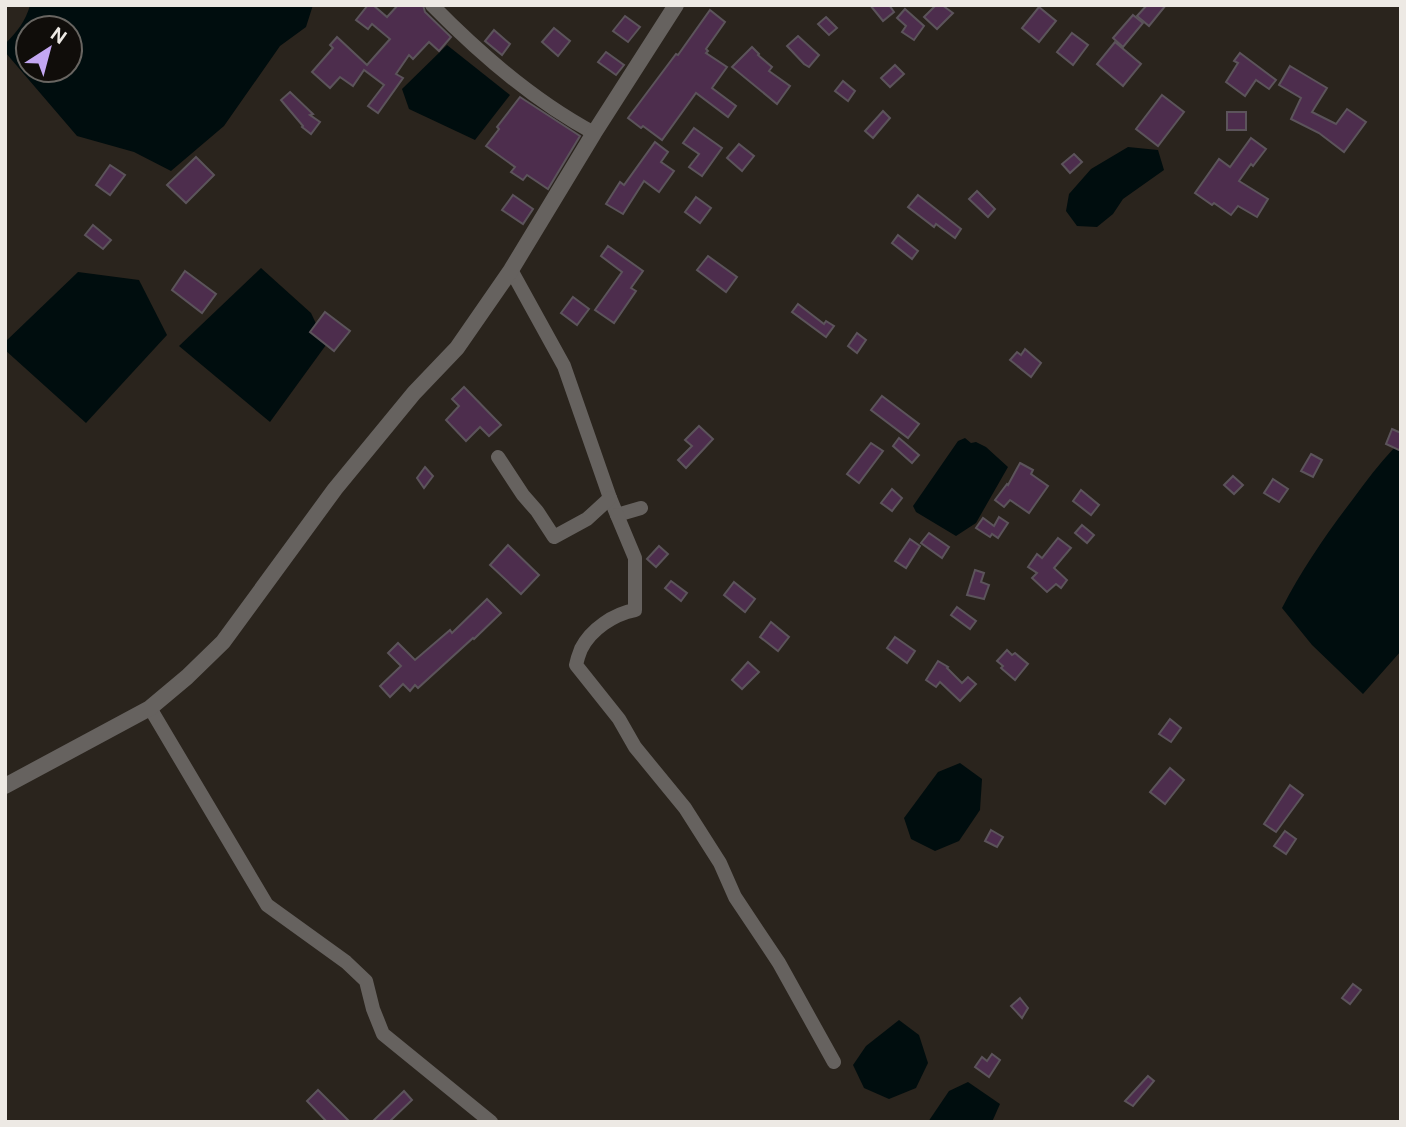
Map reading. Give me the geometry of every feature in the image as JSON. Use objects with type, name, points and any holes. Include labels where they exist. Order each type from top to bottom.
[{"type":"street","points":[[432,5],[533,94],[566,118],[594,133]]},
{"type":"street","points":[[5,786],[150,708],[223,642],[335,489],[414,393],[457,348],[511,270],[676,5]]},
{"type":"street","points":[[511,270],[564,366],[610,498],[635,558],[635,610],[622,613],[595,629],[581,648],[576,665],[619,719],[635,747],[685,808],[720,863],[734,897],[779,963],[834,1062]]},
{"type":"street","points":[[498,457],[554,537],[587,519],[610,498]]},
{"type":"street","points":[[617,515],[641,508]]},
{"type":"street","points":[[150,708],[267,905],[346,962],[366,981],[383,1034],[491,1122]]},
{"type":"shaded area","points":[[30,5],[313,5],[306,27],[280,46],[224,126],[171,171],[134,152],[77,136],[32,84],[84,84],[84,14],[26,14]]},
{"type":"shaded area","points":[[13,36],[14,62],[5,52],[5,44]]},
{"type":"shaded area","points":[[447,45],[510,95],[475,140],[409,109],[402,89]]},
{"type":"shaded area","points":[[1128,147],[1158,150],[1164,170],[1123,199],[1113,214],[1097,227],[1077,226],[1066,211],[1069,194],[1091,169]]},
{"type":"shaded area","points":[[261,268],[311,313],[326,345],[270,422],[179,346]]},
{"type":"shaded area","points":[[78,272],[139,280],[167,335],[86,423],[5,350],[5,342]]},
{"type":"shaded area","points":[[965,438],[971,443],[976,442],[986,447],[1008,467],[976,523],[956,536],[916,512],[913,506],[958,441]]},
{"type":"shaded area","points":[[1394,448],[1401,449],[1401,651],[1363,694],[1312,645],[1282,608],[1324,538]]},
{"type":"shaded area","points":[[960,763],[982,779],[980,810],[959,841],[935,851],[911,839],[904,818],[938,772]]},
{"type":"shaded area","points":[[899,1020],[919,1035],[928,1063],[916,1088],[889,1099],[864,1088],[853,1065],[866,1046]]},
{"type":"shaded area","points":[[968,1082],[1000,1104],[992,1122],[928,1122],[949,1091]]},
{"type":"building","points":[[368,5],[373,5],[387,17],[398,5],[423,5],[425,12],[451,37],[439,51],[429,42],[413,59],[409,55],[396,74],[403,78],[378,113],[368,106],[384,85],[364,70],[353,86],[340,77],[330,88],[312,72],[333,48],[330,45],[337,37],[367,65],[390,39],[372,24],[368,29],[356,20]]},
{"type":"building","points":[[870,5],[889,5],[894,12],[883,21]]},
{"type":"building","points":[[936,5],[942,5],[953,13],[937,29],[924,17]]},
{"type":"building","points":[[1147,5],[1166,5],[1149,26],[1137,16]]},
{"type":"building","points":[[1039,7],[1056,21],[1039,42],[1022,28]]},
{"type":"building","points":[[905,9],[924,26],[914,40],[902,32],[906,26],[897,18]]},
{"type":"building","points":[[710,10],[725,22],[706,53],[727,67],[712,88],[736,106],[728,117],[696,93],[662,140],[628,118]]},
{"type":"building","points":[[1133,15],[1143,23],[1123,47],[1113,38]]},
{"type":"building","points":[[625,16],[640,27],[628,42],[613,31]]},
{"type":"building","points":[[826,17],[837,28],[829,35],[818,24]]},
{"type":"building","points":[[554,28],[570,41],[558,56],[542,42]]},
{"type":"building","points":[[494,30],[510,44],[502,55],[485,41]]},
{"type":"building","points":[[1072,33],[1088,45],[1073,65],[1057,52]]},
{"type":"building","points":[[798,36],[819,55],[809,67],[787,46]]},
{"type":"building","points":[[1115,42],[1141,64],[1123,86],[1097,64]]},
{"type":"building","points":[[752,47],[772,67],[769,71],[790,86],[777,104],[732,67]]},
{"type":"building","points":[[606,52],[624,65],[616,75],[598,62]]},
{"type":"building","points":[[1240,53],[1276,80],[1269,89],[1256,80],[1245,96],[1226,82],[1238,63],[1234,61]]},
{"type":"building","points":[[895,65],[904,74],[890,87],[881,78]]},
{"type":"building","points":[[1290,66],[1327,88],[1312,112],[1336,124],[1347,109],[1366,122],[1344,152],[1319,133],[1291,119],[1301,98],[1279,85]]},
{"type":"building","points":[[843,81],[855,91],[848,101],[835,91]]},
{"type":"building","points":[[290,92],[313,114],[310,115],[320,122],[311,134],[302,127],[281,100]]},
{"type":"building","points":[[1162,95],[1184,112],[1158,146],[1136,129]]},
{"type":"building","points":[[520,97],[580,136],[548,189],[527,175],[523,180],[511,172],[515,167],[486,146]]},
{"type":"building","points":[[883,111],[890,118],[873,138],[865,131]]},
{"type":"building","points":[[1227,112],[1246,112],[1246,130],[1227,130]]},
{"type":"building","points":[[694,128],[722,148],[702,176],[689,167],[699,154],[683,143]]},
{"type":"building","points":[[1251,138],[1266,149],[1239,181],[1268,199],[1257,217],[1238,206],[1231,215],[1195,193],[1219,159],[1230,167]]},
{"type":"building","points":[[655,142],[668,152],[661,162],[674,171],[659,192],[644,181],[623,214],[606,204],[620,182],[624,185]]},
{"type":"building","points":[[739,144],[754,156],[742,171],[727,158]]},
{"type":"building","points":[[1074,154],[1082,162],[1070,173],[1062,164]]},
{"type":"building","points":[[196,157],[214,175],[186,203],[167,185]]},
{"type":"building","points":[[110,165],[125,175],[110,195],[96,185]]},
{"type":"building","points":[[977,191],[995,209],[988,217],[969,199]]},
{"type":"building","points":[[513,195],[533,209],[523,224],[502,210]]},
{"type":"building","points":[[918,195],[961,229],[955,238],[936,224],[934,227],[908,207]]},
{"type":"building","points":[[696,197],[711,208],[700,223],[685,212]]},
{"type":"building","points":[[93,225],[111,240],[103,249],[85,235]]},
{"type":"building","points":[[898,235],[918,251],[912,259],[892,243]]},
{"type":"building","points":[[608,246],[643,271],[631,288],[636,291],[614,323],[595,310],[622,272],[601,256]]},
{"type":"building","points":[[708,256],[737,277],[726,292],[697,270]]},
{"type":"building","points":[[185,271],[216,294],[202,313],[172,290]]},
{"type":"building","points":[[573,297],[589,309],[577,325],[561,313]]},
{"type":"building","points":[[798,304],[824,324],[826,321],[834,326],[826,337],[792,312]]},
{"type":"building","points":[[325,312],[350,331],[334,351],[310,332]]},
{"type":"building","points":[[857,333],[866,340],[857,353],[848,346]]},
{"type":"building","points":[[1025,349],[1041,363],[1031,377],[1010,360],[1017,352],[1021,355]]},
{"type":"building","points":[[464,387],[501,425],[489,436],[480,427],[466,441],[446,420],[459,406],[452,399]]},
{"type":"building","points":[[882,396],[919,424],[908,438],[871,410]]},
{"type":"building","points":[[699,426],[713,439],[686,468],[678,460],[692,446],[685,440]]},
{"type":"building","points":[[1392,429],[1401,433],[1401,451],[1386,444]]},
{"type":"building","points":[[899,438],[919,455],[912,463],[893,446]]},
{"type":"building","points":[[871,443],[883,451],[859,483],[847,474]]},
{"type":"building","points":[[1311,454],[1322,460],[1313,477],[1301,471]]},
{"type":"building","points":[[1020,463],[1033,470],[1031,474],[1048,486],[1029,513],[1010,500],[1004,507],[995,500],[1008,485]]},
{"type":"building","points":[[425,467],[433,476],[424,488],[417,478]]},
{"type":"building","points":[[1233,476],[1243,485],[1234,494],[1224,485]]},
{"type":"building","points":[[1273,479],[1288,489],[1279,502],[1264,493]]},
{"type":"building","points":[[892,489],[902,498],[892,511],[881,503]]},
{"type":"building","points":[[1081,490],[1099,505],[1091,515],[1073,501]]},
{"type":"building","points":[[999,517],[1008,523],[998,538],[992,534],[990,537],[976,528],[983,518],[994,526]]},
{"type":"building","points":[[1082,525],[1094,535],[1087,543],[1075,533]]},
{"type":"building","points":[[929,533],[949,547],[942,558],[921,543]]},
{"type":"building","points":[[1058,538],[1071,548],[1054,568],[1067,580],[1061,588],[1056,584],[1047,592],[1032,578],[1037,573],[1028,567],[1037,554],[1042,558]]},
{"type":"building","points":[[910,539],[920,546],[906,568],[895,561]]},
{"type":"building","points":[[508,545],[539,575],[521,594],[490,565]]},
{"type":"building","points":[[659,546],[668,554],[656,567],[647,559]]},
{"type":"building","points":[[975,570],[984,573],[981,582],[989,585],[984,599],[967,595]]},
{"type":"building","points":[[671,581],[687,593],[681,601],[665,588]]},
{"type":"building","points":[[734,582],[755,599],[745,612],[724,595]]},
{"type":"building","points":[[487,599],[501,613],[418,688],[415,685],[410,691],[403,684],[390,697],[380,686],[401,666],[388,653],[398,643],[415,660],[450,630],[452,633]]},
{"type":"building","points":[[957,607],[976,621],[970,629],[951,615]]},
{"type":"building","points":[[771,622],[789,637],[778,651],[760,637]]},
{"type":"building","points":[[895,637],[915,651],[907,663],[887,648]]},
{"type":"building","points":[[1007,650],[1028,664],[1015,680],[997,661]]},
{"type":"building","points":[[938,661],[948,667],[962,683],[968,677],[976,684],[960,701],[940,682],[936,687],[926,680]]},
{"type":"building","points":[[748,662],[759,672],[742,689],[732,680]]},
{"type":"building","points":[[1170,719],[1181,728],[1171,742],[1159,734]]},
{"type":"building","points":[[1170,768],[1184,780],[1165,804],[1150,792]]},
{"type":"building","points":[[1290,785],[1303,795],[1276,832],[1264,824]]},
{"type":"building","points":[[991,830],[1003,837],[997,847],[985,841]]},
{"type":"building","points":[[1285,831],[1296,839],[1286,854],[1274,846]]},
{"type":"building","points":[[1353,984],[1361,990],[1350,1004],[1342,998]]},
{"type":"building","points":[[1020,998],[1028,1008],[1022,1018],[1011,1006]]},
{"type":"building","points":[[992,1054],[1000,1060],[989,1077],[975,1067],[982,1057],[987,1061]]},
{"type":"building","points":[[1148,1076],[1154,1081],[1133,1106],[1125,1101]]},
{"type":"building","points":[[318,1090],[350,1122],[327,1122],[307,1101]]},
{"type":"building","points":[[404,1091],[412,1100],[389,1122],[372,1122]]}]
